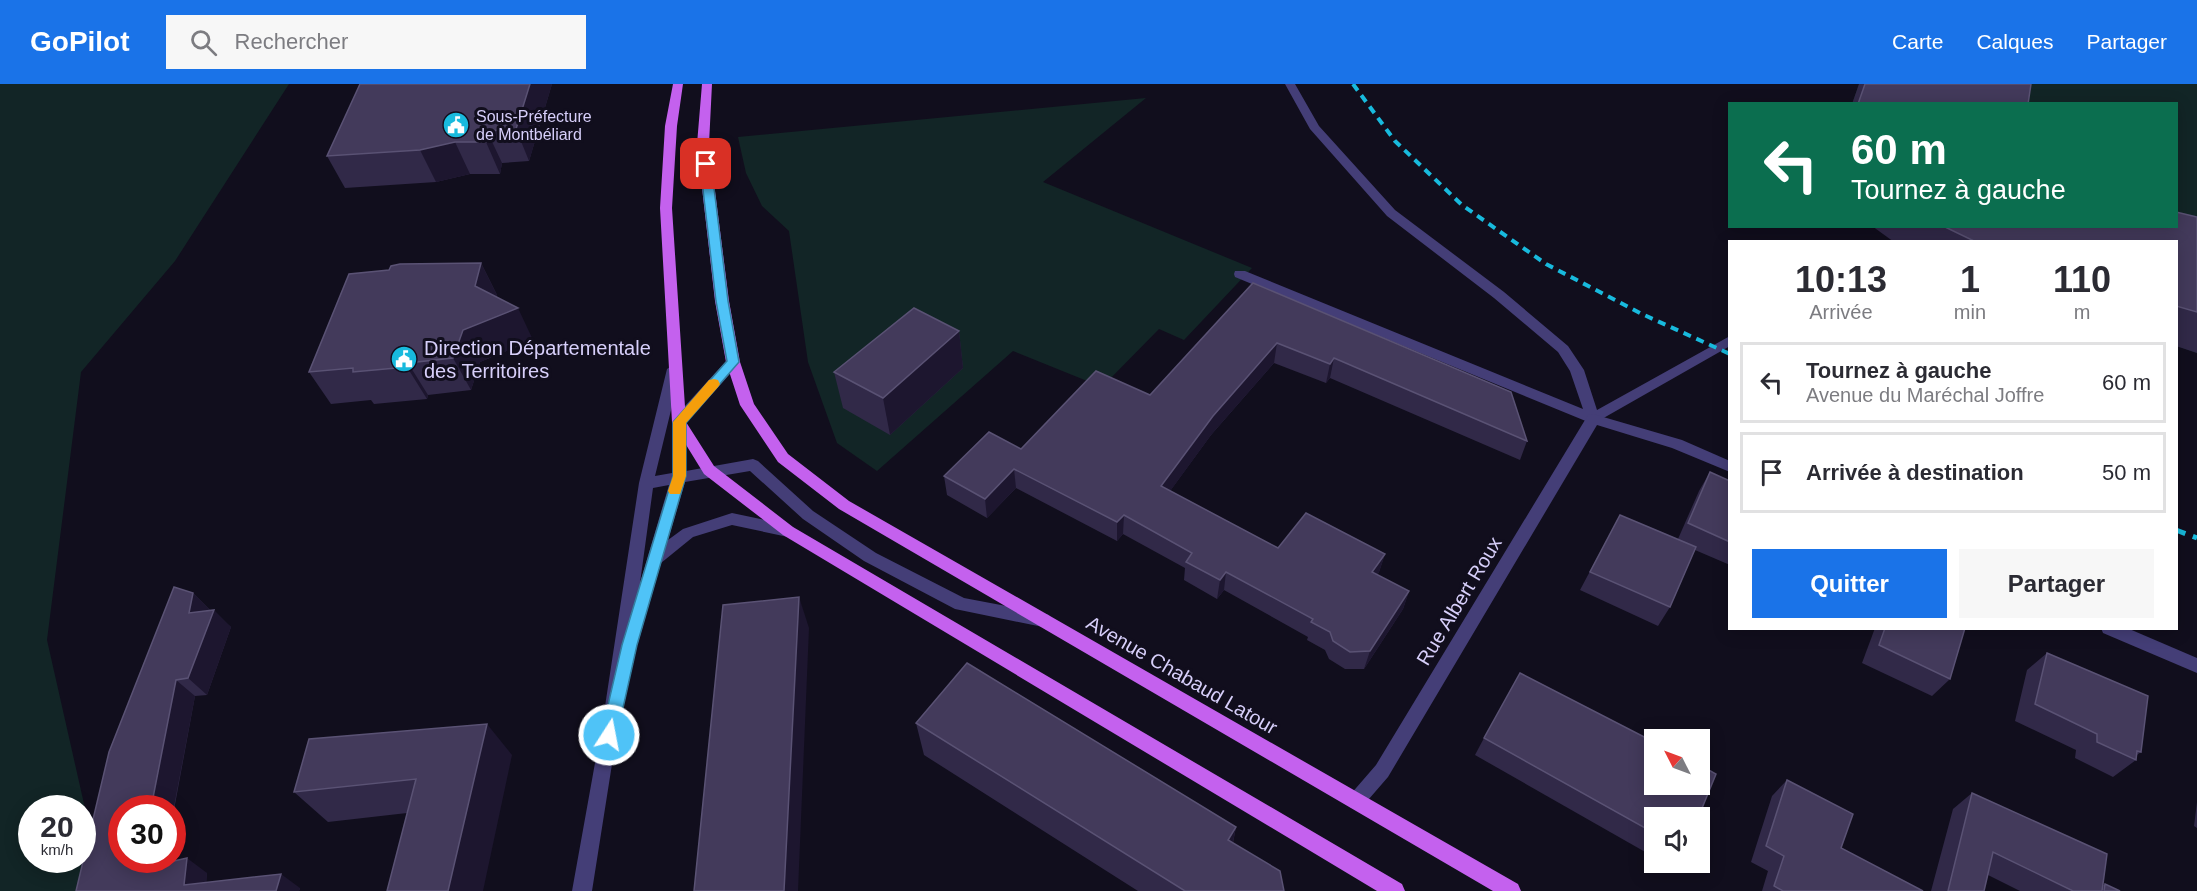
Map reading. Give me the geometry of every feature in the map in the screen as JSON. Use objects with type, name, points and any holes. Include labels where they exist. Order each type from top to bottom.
[{"type":"main road","points":[[678,84],[671,126],[666,208],[674,369],[680,422],[709,470],[789,531],[1395,891]]},
{"type":"main road","name":"Avenue Chabaud Latour","points":[[707,84],[703,144],[722,301],[733,362],[747,405],[783,458],[831,496],[1511,891]]},
{"type":"street","points":[[1290,84],[1314,127],[1391,213],[1499,295],[1563,349],[1577,370],[1593,418]]},
{"type":"street","points":[[1240,274],[1593,418],[1677,444],[1728,466]]},
{"type":"street","points":[[1593,418],[1728,341]]},
{"type":"street","points":[[613,713],[680,476],[680,422],[733,362]]},
{"type":"street","points":[[582,891],[613,713],[646,483],[674,369]]},
{"type":"street","name":"Rue Albert Roux","points":[[1356,801],[1382,771],[1593,418]]},
{"type":"street","points":[[646,483],[709,470],[753,465],[808,515],[870,557],[961,604],[1043,620]]},
{"type":"street","points":[[655,559],[687,533],[732,519],[789,531]]},
{"type":"street","points":[[2114,630],[2197,666]]},
{"type":"green space","points":[[0,84],[289,84],[175,261],[81,372],[47,640],[82,795],[18,795],[18,873],[96,873],[96,857],[102,891],[0,891]]},
{"type":"green space","points":[[1859,84],[2197,84],[2197,353],[2178,346],[2178,102],[1853,102]]},
{"type":"green space","points":[[1146,98],[1043,182],[1252,268],[1184,340],[1159,329],[1102,387],[1013,351],[877,471],[837,443],[808,362],[789,231],[762,206],[746,173],[738,137]]},
{"type":"building","points":[[360,84],[530,84],[516,129],[487,131],[486,142],[455,142],[420,150],[327,156]]},
{"type":"building","points":[[1865,84],[2031,84],[2028,102],[1859,102]]},
{"type":"building","points":[[2178,212],[2197,217],[2197,312],[2178,307],[2178,240],[1972,240],[1947,228],[2178,228]]},
{"type":"building","points":[[481,263],[475,286],[518,308],[463,330],[453,358],[408,363],[407,367],[353,372],[353,368],[309,372],[349,274],[389,270],[391,266],[400,264]]},
{"type":"building","points":[[1253,283],[1511,392],[1527,441],[1334,358],[1330,364],[1277,343],[1213,416],[1161,486],[1278,548],[1306,513],[1385,554],[1372,572],[1409,591],[1370,651],[1350,652],[1333,641],[1330,632],[1311,622],[1313,619],[1226,572],[1220,580],[1186,562],[1192,553],[1124,515],[1117,522],[1014,469],[985,499],[944,476],[989,432],[1021,449],[1096,371],[1150,395]]},
{"type":"building","points":[[914,308],[959,331],[883,398],[834,372]]},
{"type":"building","points":[[1710,472],[1728,480],[1728,541],[1688,523]]},
{"type":"building","points":[[1620,515],[1696,547],[1670,607],[1590,572]]},
{"type":"building","points":[[174,587],[193,593],[189,613],[214,610],[188,678],[176,680],[154,795],[108,795],[108,873],[185,873],[184,885],[281,874],[276,891],[76,891],[80,873],[96,873],[96,807],[109,752]]},
{"type":"building","points":[[799,597],[784,891],[694,891],[723,605]]},
{"type":"building","points":[[1884,630],[1964,630],[1950,679],[1879,645]]},
{"type":"building","points":[[2047,653],[2148,696],[2141,752],[2137,751],[2136,760],[2097,742],[2097,734],[2035,704]]},
{"type":"building","points":[[967,663],[1236,827],[1228,840],[1280,871],[1284,891],[1185,891],[916,723]]},
{"type":"building","points":[[1520,673],[1644,737],[1644,795],[1707,795],[1702,807],[1644,807],[1644,827],[1484,738]]},
{"type":"building","points":[[487,724],[448,891],[387,891],[416,779],[294,792],[309,739]]},
{"type":"building","points":[[1710,771],[1716,774],[1710,789]]},
{"type":"building","points":[[1787,780],[1853,814],[1841,848],[1923,891],[1783,891],[1774,886],[1784,856],[1766,846]]},
{"type":"building","points":[[1972,793],[2107,854],[2102,891],[2073,891],[1993,852],[1984,891],[1948,891]]},
{"type":"building","points":[[2105,884],[2120,891],[2104,891]]},
{"type":"railway","points":[[1353,84],[1395,141],[1462,205],[1546,264],[1642,314],[1728,353]]},
{"type":"railway","points":[[2178,531],[2197,538]]},
{"type":"slow traffic","points":[[675,491],[680,476],[680,422],[714,384]]},
{"type":"place","name":"Sous-Préfecture de Montbéliard","points":[[456,125]]},
{"type":"place","name":"Direction Départementale des Territoires","points":[[404,359]]},
{"type":"route","points":[[609,735],[630,645],[680,476],[680,422],[733,362],[722,301],[706,164]]}]
